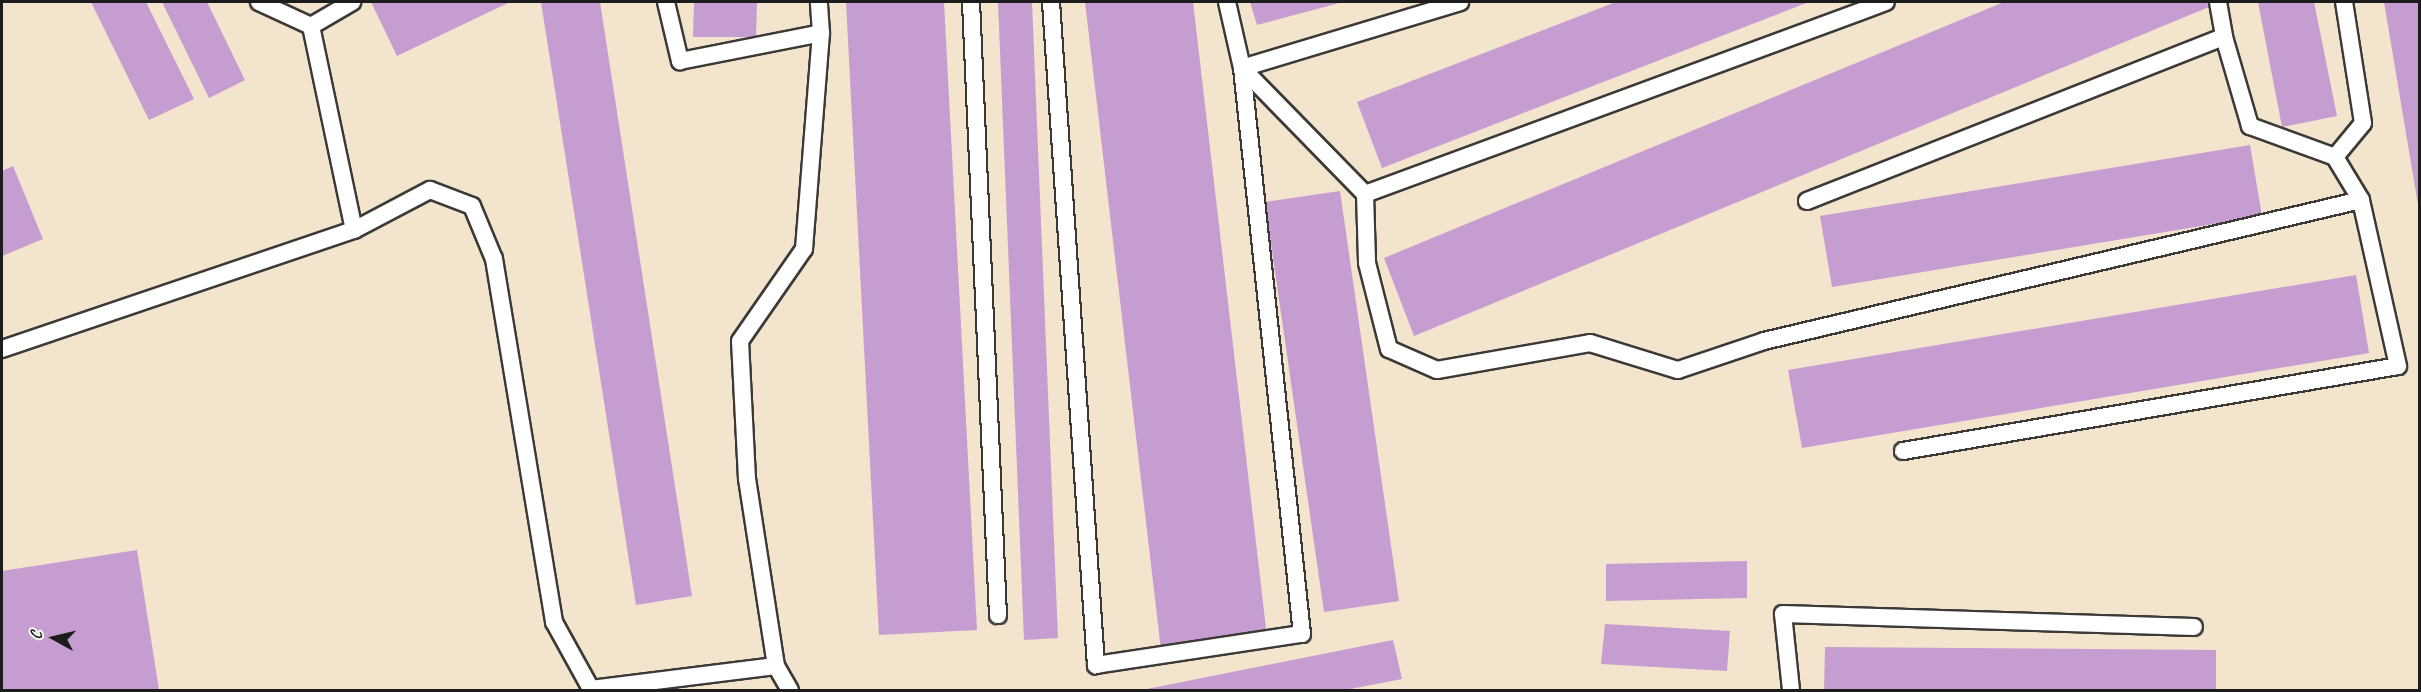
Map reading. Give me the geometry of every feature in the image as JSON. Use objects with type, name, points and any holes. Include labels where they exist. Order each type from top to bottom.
[{"type":"lane","points":[[259,2],[311,26]]},
{"type":"lane","points":[[311,26],[352,2]]},
{"type":"lane","points":[[666,2],[680,61],[821,33]]},
{"type":"lane","points":[[790,690],[776,666],[747,479],[740,340],[804,249],[821,33],[819,2]]},
{"type":"lane","points":[[971,2],[998,615]]},
{"type":"lane","points":[[1051,2],[1096,665],[1302,634],[1242,68],[1227,2]]},
{"type":"lane","points":[[1242,68],[1460,2]]},
{"type":"lane","points":[[1365,195],[1886,2]]},
{"type":"lane","points":[[1903,451],[2398,366],[2361,200],[2335,157],[2250,126],[2224,37],[2218,2]]},
{"type":"lane","points":[[2335,157],[2363,123],[2344,2]]},
{"type":"lane","points":[[311,26],[354,230]]},
{"type":"lane","points":[[1807,201],[2224,37]]},
{"type":"lane","points":[[1242,68],[1365,195],[1367,263],[1389,349],[1437,370],[1590,343],[1678,370],[1764,341],[2361,200]]},
{"type":"lane","points":[[2,349],[354,230],[430,190],[472,206],[494,258],[554,622],[591,689],[776,666]]},
{"type":"lane","points":[[1791,690],[1783,614],[2194,627]]},
{"type":"building","points":[[91,2],[146,2],[194,99],[149,120]]},
{"type":"building","points":[[162,2],[207,2],[245,80],[209,98]]},
{"type":"building","points":[[371,2],[510,2],[397,56]]},
{"type":"building","points":[[541,2],[600,2],[692,596],[636,605]]},
{"type":"building","points":[[694,2],[757,2],[756,37],[693,37]]},
{"type":"building","points":[[846,2],[944,2],[977,630],[879,635]]},
{"type":"building","points":[[998,2],[1032,2],[1058,638],[1024,640]]},
{"type":"building","points":[[1085,2],[1193,2],[1267,637],[1161,650]]},
{"type":"building","points":[[1250,2],[1343,2],[1257,25]]},
{"type":"building","points":[[1616,2],[1809,2],[1382,168],[1357,102]]},
{"type":"building","points":[[2004,2],[2207,2],[2209,7],[1414,336],[1384,258]]},
{"type":"building","points":[[2258,2],[2314,2],[2337,116],[2282,127]]},
{"type":"building","points":[[2384,2],[2420,2],[2420,205],[2418,205]]},
{"type":"building","points":[[2250,145],[2262,216],[1832,287],[1820,216]]},
{"type":"building","points":[[13,166],[43,239],[2,256],[2,171]]},
{"type":"building","points":[[1340,191],[1399,601],[1324,612],[1265,202]]},
{"type":"building","points":[[2356,275],[2369,353],[1802,448],[1788,370]]},
{"type":"building","points":[[137,550],[159,690],[2,690],[2,571]]},
{"type":"building","points":[[1747,561],[1747,598],[1606,601],[1606,564]]},
{"type":"building","points":[[1605,624],[1730,631],[1727,671],[1601,664]]},
{"type":"building","points":[[1393,640],[1402,679],[1345,690],[1142,690]]},
{"type":"building","points":[[1825,647],[2216,650],[2216,690],[1824,690]]}]
